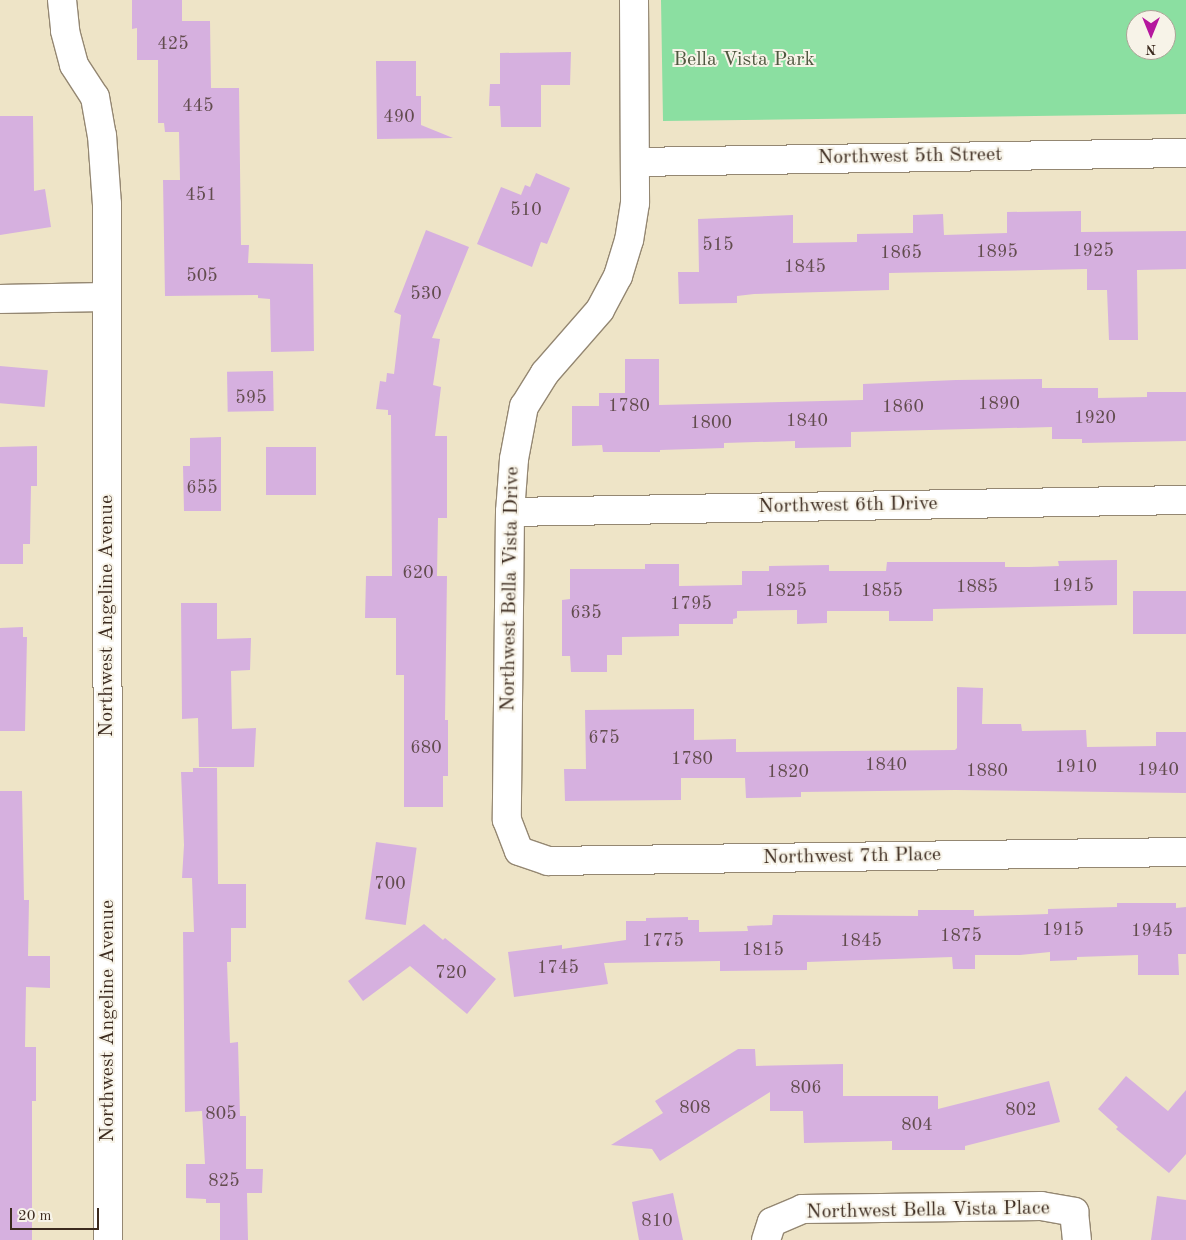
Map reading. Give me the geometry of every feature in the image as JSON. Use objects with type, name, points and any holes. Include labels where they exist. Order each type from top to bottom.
[{"type":"street","name":"Northwest Angeline Avenue","points":[[62,0],[66,31],[74,65],[95,97],[102,135],[107,204],[105,298],[108,1240]]},
{"type":"street","name":"Northwest Bella Vista Drive","points":[[519,851],[507,820],[510,512],[514,459],[524,406],[545,373],[600,310],[618,276],[629,240],[635,203],[634,0]]},
{"type":"street","name":"Northwest 5th Street","points":[[635,162],[1186,153]]},
{"type":"street","points":[[0,299],[105,298]]},
{"type":"street","name":"Northwest 6th Drive","points":[[510,512],[1186,500]]},
{"type":"street","name":"Northwest 7th Place","points":[[519,851],[548,861],[1186,852]]},
{"type":"street","name":"Northwest Bella Vista Place","points":[[766,1240],[772,1222],[802,1209],[1042,1206],[1074,1212],[1077,1240]]},
{"type":"green space","name":"Bella Vista Park","points":[[661,0],[1186,0],[1186,114],[663,121]]},
{"type":"building","points":[[132,0],[182,0],[182,21],[210,21],[211,88],[239,88],[241,245],[249,245],[248,263],[313,264],[314,351],[271,352],[270,299],[258,298],[258,295],[165,296],[163,180],[180,180],[179,132],[165,132],[164,123],[158,123],[158,60],[137,60],[137,28],[132,29]]},
{"type":"building","points":[[571,52],[570,85],[541,85],[541,127],[501,127],[500,106],[489,106],[490,84],[500,84],[500,53]]},
{"type":"building","points":[[376,61],[416,61],[416,96],[421,96],[421,125],[453,138],[377,139]]},
{"type":"building","points":[[0,116],[33,116],[34,191],[45,189],[51,227],[0,235]]},
{"type":"building","points":[[536,173],[570,188],[547,244],[541,242],[532,267],[477,244],[501,187],[521,195],[525,185],[530,187]]},
{"type":"building","points":[[1081,211],[1081,232],[1186,231],[1186,269],[1137,270],[1138,340],[1109,340],[1107,290],[1087,290],[1087,269],[889,273],[889,290],[754,294],[737,296],[737,303],[679,304],[678,272],[699,272],[698,219],[793,215],[793,243],[857,242],[857,234],[913,233],[913,215],[943,214],[944,235],[1007,233],[1007,212]]},
{"type":"building","points":[[426,230],[469,247],[432,338],[440,339],[433,385],[441,387],[435,436],[447,436],[447,518],[438,518],[437,576],[447,576],[445,720],[448,720],[448,776],[443,776],[443,807],[404,807],[404,675],[396,675],[396,618],[365,618],[366,576],[392,576],[391,415],[388,415],[388,410],[376,409],[380,381],[386,382],[387,373],[394,374],[401,315],[394,312]]},
{"type":"building","points":[[625,359],[659,359],[659,405],[863,400],[863,384],[956,380],[1042,379],[1042,388],[1098,388],[1098,398],[1147,397],[1147,392],[1186,392],[1186,441],[1082,443],[1082,439],[1052,439],[1052,427],[851,432],[851,447],[795,448],[795,441],[724,443],[724,448],[660,450],[660,452],[603,452],[602,445],[572,446],[572,406],[599,406],[599,393],[625,393]]},
{"type":"building","points":[[0,366],[48,370],[45,407],[0,403]]},
{"type":"building","points":[[273,371],[274,411],[228,412],[227,372]]},
{"type":"building","points":[[221,437],[221,511],[184,511],[183,466],[190,466],[190,438]]},
{"type":"building","points":[[37,446],[37,486],[31,486],[30,544],[23,544],[23,564],[0,564],[0,447]]},
{"type":"building","points":[[266,447],[316,447],[316,495],[266,495]]},
{"type":"building","points":[[1117,560],[1117,605],[933,609],[933,621],[889,621],[889,611],[827,611],[827,623],[797,624],[797,610],[737,611],[737,618],[733,619],[733,624],[679,624],[679,636],[622,637],[622,655],[607,655],[607,672],[571,672],[570,656],[562,656],[562,600],[570,599],[570,569],[645,569],[645,564],[679,564],[679,586],[742,585],[742,571],[769,571],[769,566],[829,565],[829,571],[886,571],[887,562],[1005,562],[1005,567],[1029,567],[1059,566],[1058,561]]},
{"type":"building","points":[[1133,591],[1186,591],[1186,634],[1133,634]]},
{"type":"building","points":[[181,603],[217,603],[217,639],[251,638],[250,670],[231,671],[232,729],[256,728],[254,767],[199,767],[198,718],[182,719]]},
{"type":"building","points":[[23,627],[23,637],[27,637],[25,731],[0,731],[0,628]]},
{"type":"building","points":[[957,687],[983,688],[982,724],[1021,724],[1022,731],[1086,730],[1087,747],[1156,746],[1156,732],[1186,732],[1186,793],[955,790],[801,792],[801,797],[746,798],[745,778],[681,778],[681,800],[565,801],[564,769],[586,769],[585,710],[694,709],[694,740],[736,739],[736,752],[955,750],[957,748]]},
{"type":"building","points":[[193,768],[217,768],[218,884],[246,884],[246,928],[231,928],[231,962],[227,962],[230,1043],[238,1042],[240,1116],[246,1116],[246,1169],[263,1169],[262,1193],[247,1193],[248,1240],[220,1240],[220,1203],[206,1203],[206,1199],[186,1198],[186,1164],[205,1164],[202,1111],[185,1112],[183,932],[194,932],[192,878],[182,878],[184,845],[181,772],[193,772]]},
{"type":"building","points":[[0,791],[22,791],[24,900],[29,900],[28,956],[50,956],[50,988],[26,987],[25,1047],[36,1047],[36,1101],[32,1101],[32,1240],[0,1240]]},
{"type":"building","points":[[376,842],[417,848],[406,925],[365,919]]},
{"type":"building","points":[[1117,903],[1176,903],[1176,908],[1186,907],[1186,954],[1178,954],[1179,975],[1138,975],[1138,955],[1077,957],[1077,960],[1050,961],[1050,952],[1020,955],[975,955],[975,969],[953,969],[952,957],[807,962],[807,970],[720,971],[720,961],[604,963],[608,984],[514,997],[508,952],[562,945],[562,949],[626,940],[626,921],[646,921],[646,918],[688,917],[688,920],[699,920],[699,932],[748,931],[747,926],[772,925],[773,915],[918,916],[918,910],[974,910],[974,916],[1048,914],[1048,909],[1117,907]]},
{"type":"building","points":[[424,924],[443,940],[445,938],[496,979],[467,1014],[410,966],[363,1001],[348,981]]},
{"type":"building","points":[[738,1049],[755,1049],[756,1066],[843,1064],[843,1096],[938,1096],[938,1109],[1049,1081],[1060,1122],[965,1146],[965,1150],[892,1150],[892,1141],[804,1143],[803,1111],[770,1111],[770,1092],[660,1161],[652,1149],[611,1145],[663,1113],[655,1101]]},
{"type":"building","points":[[1126,1076],[1168,1111],[1186,1090],[1186,1154],[1169,1173],[1116,1129],[1118,1127],[1098,1109]]},
{"type":"building","points":[[673,1193],[683,1240],[639,1240],[632,1202]]},
{"type":"building","points":[[1157,1196],[1186,1200],[1186,1240],[1151,1240]]}]
